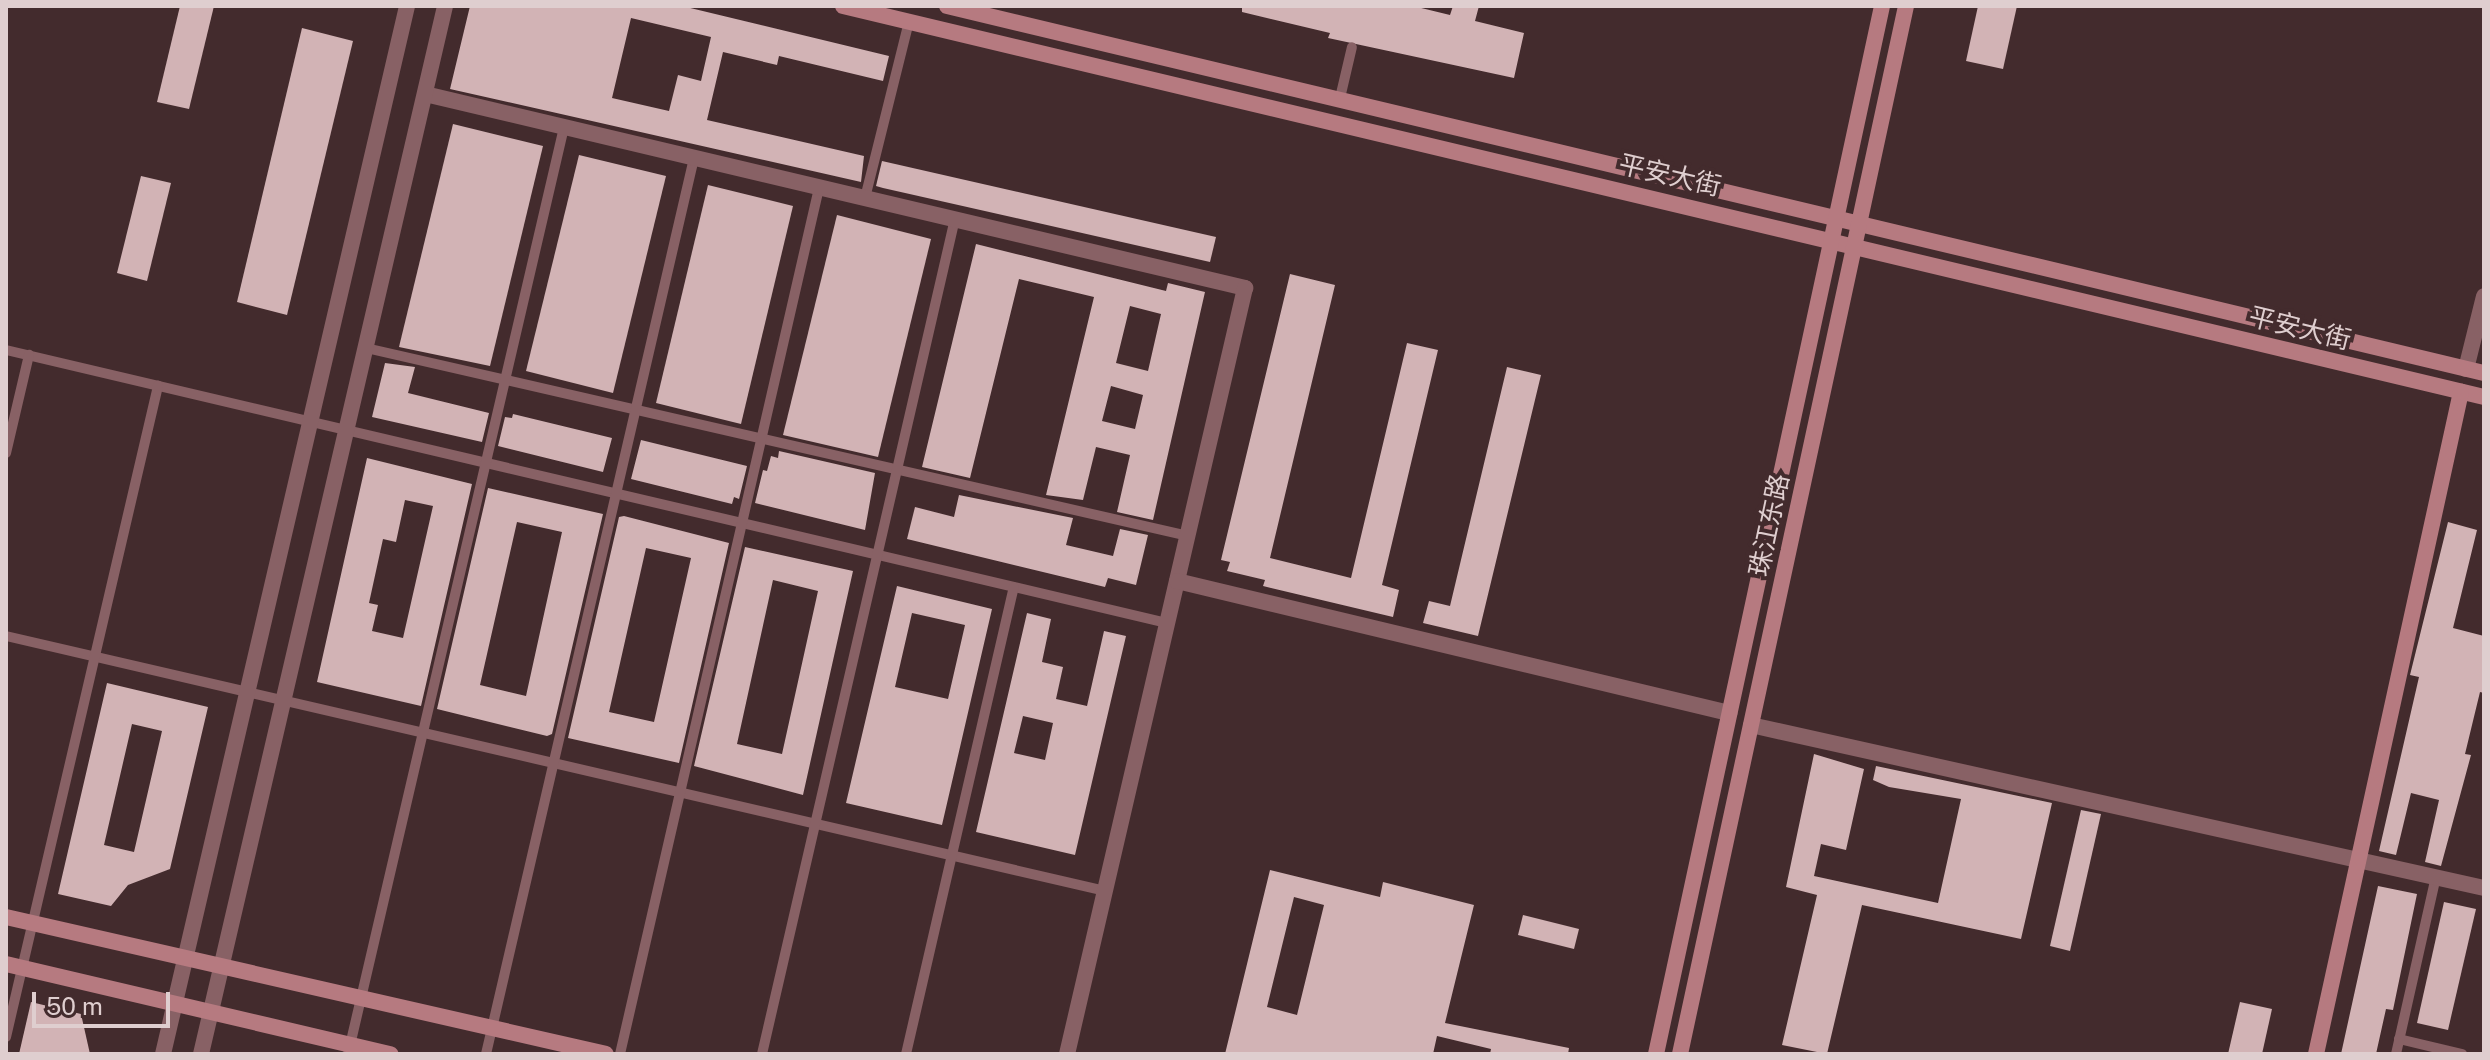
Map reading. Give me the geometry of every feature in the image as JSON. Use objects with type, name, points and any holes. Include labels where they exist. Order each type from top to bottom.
[{"type":"main road","name":"平安大街","points":[[843,6],[1834,227],[1860,221],[2484,373]]},
{"type":"main road","name":"平安大街","points":[[947,6],[1340,98],[1834,227],[1855,245],[2484,397]]},
{"type":"main road","points":[[1656,1054],[1882,6]]},
{"type":"main road","name":"珠江东路","points":[[1680,1054],[1906,6]]},
{"type":"main road","points":[[2316,1054],[2461,392]]},
{"type":"main road","points":[[6,917],[606,1054]]},
{"type":"main road","points":[[14,966],[211,1012],[349,1049],[391,1054]]},
{"type":"street","points":[[163,1054],[407,6]]},
{"type":"street","points":[[201,1054],[445,6]]},
{"type":"street","points":[[425,94],[1245,288],[1067,1054]]},
{"type":"street","points":[[2466,369],[2484,296]]},
{"type":"street","points":[[1177,581],[1729,713]]},
{"type":"street","points":[[1751,725],[2359,857],[2484,888]]},
{"type":"lane","points":[[865,198],[909,21]]},
{"type":"lane","points":[[1340,98],[1352,47]]},
{"type":"lane","points":[[349,1049],[564,127]]},
{"type":"lane","points":[[486,1054],[694,158]]},
{"type":"lane","points":[[620,1054],[819,188]]},
{"type":"lane","points":[[762,1054],[955,219]]},
{"type":"lane","points":[[366,348],[1188,536]]},
{"type":"lane","points":[[6,350],[1167,623]]},
{"type":"lane","points":[[6,453],[29,355]]},
{"type":"lane","points":[[6,1037],[14,966],[32,923],[158,386]]},
{"type":"lane","points":[[906,1054],[1014,587]]},
{"type":"lane","points":[[6,636],[1105,891]]},
{"type":"lane","points":[[2396,1054],[2436,876]]},
{"type":"lane","points":[[2399,1039],[2462,1054]]},
{"type":"building","points":[[180,6],[214,6],[189,109],[157,102]]},
{"type":"building","points":[[470,6],[682,6],[889,56],[883,81],[779,56],[777,65],[723,52],[707,120],[864,156],[861,182],[450,89]],"holes":[[[631,18],[711,37],[701,81],[678,75],[669,111],[612,98]]]},
{"type":"building","points":[[1242,6],[1413,6],[1450,15],[1453,6],[1479,6],[1475,21],[1524,33],[1514,78],[1328,38],[1330,33],[1242,12]]},
{"type":"building","points":[[1978,6],[2017,6],[2003,69],[1966,61]]},
{"type":"building","points":[[302,28],[353,41],[287,315],[237,302]]},
{"type":"building","points":[[453,124],[543,146],[490,366],[399,347]]},
{"type":"building","points":[[579,155],[666,176],[613,393],[526,371]]},
{"type":"building","points":[[882,161],[1216,237],[1210,262],[876,186]]},
{"type":"building","points":[[141,176],[171,183],[147,281],[117,273]]},
{"type":"building","points":[[708,185],[793,206],[741,424],[656,403]]},
{"type":"building","points":[[837,215],[931,239],[878,457],[783,435]]},
{"type":"building","points":[[976,244],[1166,291],[1168,283],[1205,292],[1153,520],[1117,512],[1130,455],[1096,447],[1083,500],[1046,495],[1094,297],[1019,279],[970,478],[922,467]],"holes":[[[1130,306],[1161,314],[1148,371],[1116,363]],[[1111,386],[1143,395],[1135,429],[1102,421]]]},
{"type":"building","points":[[1290,274],[1335,285],[1270,558],[1351,578],[1407,343],[1438,350],[1382,585],[1399,590],[1393,617],[1263,586],[1265,580],[1227,571],[1230,562],[1221,560]]},
{"type":"building","points":[[385,363],[415,367],[408,393],[489,413],[482,442],[372,417]]},
{"type":"building","points":[[1507,367],[1541,375],[1478,636],[1423,623],[1429,601],[1450,606]]},
{"type":"building","points":[[513,414],[612,438],[603,472],[498,446],[505,417],[512,418]]},
{"type":"building","points":[[641,440],[747,466],[739,499],[734,497],[732,504],[631,479]]},
{"type":"building","points":[[779,451],[875,473],[865,530],[755,503],[763,470],[767,471],[771,456],[778,458]]},
{"type":"building","points":[[367,458],[472,484],[421,706],[317,682]],"holes":[[[405,500],[433,506],[403,638],[372,631],[378,605],[369,603],[383,539],[396,542]]]},
{"type":"building","points":[[488,488],[603,514],[552,734],[547,736],[437,709]],"holes":[[[517,522],[562,532],[526,696],[480,685]]]},
{"type":"building","points":[[959,495],[1073,518],[1066,545],[1113,556],[1120,529],[1148,535],[1136,585],[1108,578],[1105,587],[907,539],[915,507],[954,517]]},
{"type":"building","points":[[619,517],[729,543],[679,763],[568,738]],"holes":[[[646,548],[691,558],[654,722],[609,712]]]},
{"type":"building","points":[[2448,522],[2477,530],[2453,628],[2484,636],[2484,693],[2480,692],[2465,754],[2471,755],[2441,866],[2425,862],[2439,800],[2411,793],[2396,855],[2379,851],[2419,677],[2410,675]]},
{"type":"building","points":[[745,547],[853,571],[803,795],[694,766]],"holes":[[[773,580],[818,591],[782,754],[737,744]]]},
{"type":"building","points":[[897,586],[992,609],[942,825],[846,803]],"holes":[[[912,613],[965,625],[948,699],[895,687]]]},
{"type":"building","points":[[1027,613],[1051,619],[1042,662],[1063,667],[1056,699],[1087,706],[1104,631],[1126,636],[1075,855],[976,832]],"holes":[[[1023,716],[1053,723],[1045,760],[1014,753]]]},
{"type":"building","points":[[107,683],[208,707],[170,869],[128,885],[111,906],[58,894]],"holes":[[[132,724],[162,731],[134,852],[104,845]]]},
{"type":"building","points":[[1814,754],[1864,769],[1846,850],[1821,844],[1814,876],[1938,903],[1961,799],[1889,787],[1873,780],[1876,766],[2052,803],[2021,939],[1862,905],[1827,1054],[1782,1045],[1817,895],[1786,887]]},
{"type":"building","points":[[2081,810],[2101,814],[2070,951],[2050,946]]},
{"type":"building","points":[[1270,870],[1380,897],[1383,882],[1474,905],[1445,1023],[1569,1048],[1568,1054],[1490,1054],[1491,1049],[1437,1036],[1433,1054],[1225,1054]],"holes":[[[1294,897],[1324,905],[1297,1015],[1267,1007]]]},
{"type":"building","points":[[2378,886],[2417,894],[2393,1010],[2386,1009],[2376,1054],[2341,1054]]},
{"type":"building","points":[[2444,902],[2476,909],[2448,1030],[2417,1023]]},
{"type":"building","points":[[1523,915],[1579,929],[1574,949],[1518,935]]},
{"type":"building","points":[[31,1002],[81,1014],[90,1054],[19,1054]]},
{"type":"building","points":[[2240,1002],[2272,1009],[2262,1054],[2228,1054]]}]
